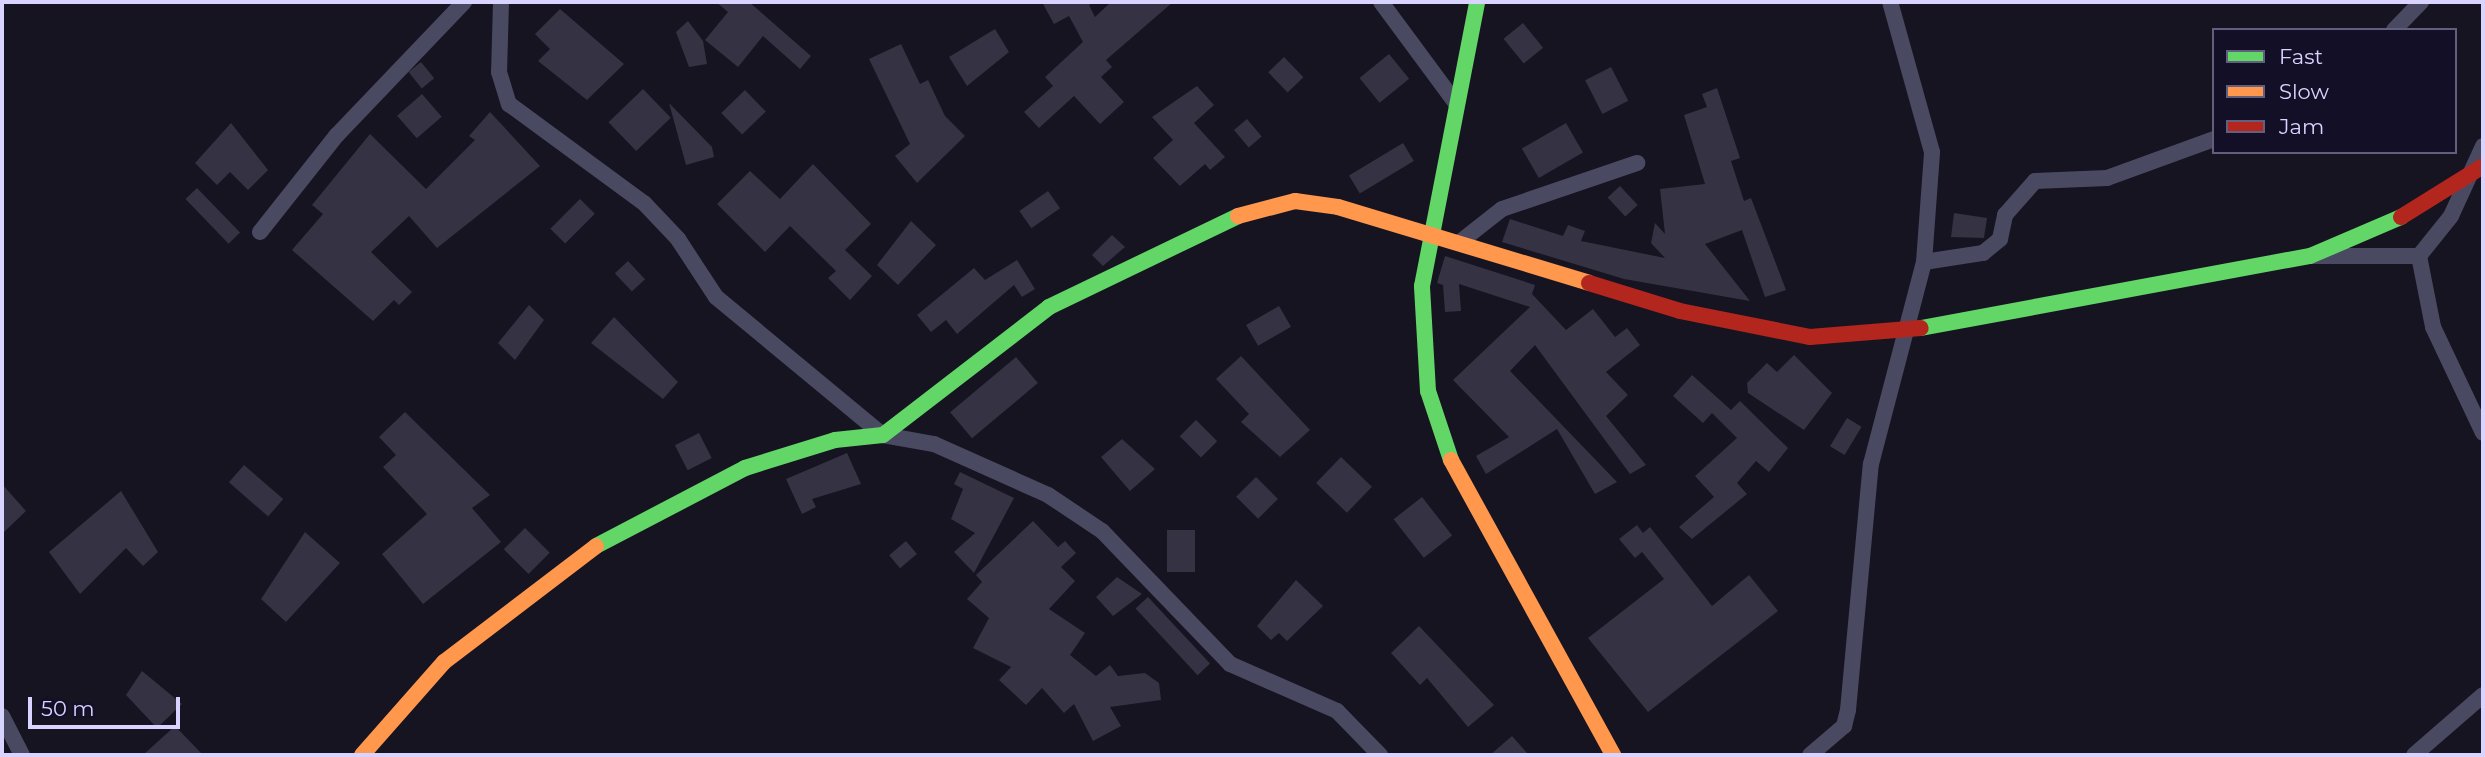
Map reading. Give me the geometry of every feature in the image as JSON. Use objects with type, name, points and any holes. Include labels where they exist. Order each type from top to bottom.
[{"type":"street","points":[[260,232],[337,135],[464,2]]},
{"type":"street","points":[[501,2],[499,72],[509,104],[643,203],[678,239],[716,297],[883,435]]},
{"type":"street","points":[[1381,2],[1455,102]]},
{"type":"street","points":[[1476,2],[1430,234],[1419,326],[1428,391],[1450,457],[1613,755]]},
{"type":"street","points":[[1810,755],[1844,726],[1848,710],[1871,464],[1924,262],[1933,152],[1890,2]]},
{"type":"street","points":[[2395,28],[2421,2]]},
{"type":"street","points":[[1924,262],[1983,253],[2000,239],[2005,215],[2035,181],[2107,178],[2212,140]]},
{"type":"street","points":[[2483,146],[2477,169],[2451,216],[2419,256],[2433,327],[2483,433]]},
{"type":"street","points":[[1460,242],[1502,209],[1637,163]]},
{"type":"street","points":[[2310,256],[2394,221],[2477,169]]},
{"type":"street","points":[[883,435],[1049,307],[1245,213],[1294,201],[1338,206],[1680,311],[1811,337],[1908,330],[2310,256],[2419,256]]},
{"type":"street","points":[[362,755],[444,662],[562,565],[673,501],[745,468],[835,440],[883,435],[934,444],[1048,495],[1147,571],[1230,664],[1337,710],[1380,755]]},
{"type":"street","points":[[2414,755],[2483,695]]},
{"type":"street","points":[[2,716],[22,755]]},
{"type":"building","points":[[716,2],[749,2],[811,56],[800,69],[763,36],[738,67],[705,40],[728,12]]},
{"type":"building","points":[[1042,2],[1095,2],[1089,5],[1095,17],[1111,2],[1173,2],[1106,60],[1112,67],[1101,77],[1124,102],[1100,124],[1074,96],[1039,128],[1024,112],[1053,86],[1045,77],[1083,42],[1069,16],[1054,24]]},
{"type":"building","points":[[560,9],[624,64],[587,100],[538,61],[550,49],[535,34]]},
{"type":"building","points":[[688,21],[703,41],[707,64],[689,67],[676,32]]},
{"type":"building","points":[[1523,23],[1543,48],[1524,64],[1504,39]]},
{"type":"building","points":[[995,29],[1009,52],[967,86],[949,57]]},
{"type":"building","points":[[901,44],[920,84],[928,80],[945,116],[965,136],[917,183],[895,156],[910,144],[869,59]]},
{"type":"building","points":[[1389,54],[1409,79],[1380,103],[1359,78]]},
{"type":"building","points":[[1284,57],[1303,77],[1288,92],[1268,72]]},
{"type":"building","points":[[421,62],[434,78],[422,88],[409,72]]},
{"type":"building","points":[[1611,67],[1628,101],[1602,114],[1585,80]]},
{"type":"building","points":[[1197,86],[1214,105],[1194,123],[1225,157],[1210,170],[1205,164],[1180,186],[1153,158],[1173,140],[1152,117]]},
{"type":"building","points":[[1717,88],[1740,158],[1731,161],[1744,201],[1751,198],[1786,290],[1765,297],[1742,230],[1705,244],[1750,301],[1624,279],[1502,242],[1510,219],[1563,236],[1568,225],[1585,231],[1581,241],[1665,258],[1651,243],[1655,223],[1665,234],[1660,189],[1705,184],[1684,115],[1707,107],[1702,94]]},
{"type":"building","points":[[643,89],[671,118],[636,151],[608,122]]},
{"type":"building","points":[[745,90],[766,112],[742,135],[721,113]]},
{"type":"building","points":[[422,94],[442,117],[417,138],[397,116]]},
{"type":"building","points":[[669,103],[712,147],[714,157],[686,165]]},
{"type":"building","points":[[490,112],[540,166],[437,248],[409,216],[371,252],[412,292],[399,305],[394,300],[373,321],[292,250],[323,214],[312,205],[370,134],[426,189],[475,140],[469,136]]},
{"type":"building","points":[[1247,119],[1262,137],[1249,148],[1234,130]]},
{"type":"building","points":[[231,123],[268,170],[248,190],[230,172],[217,185],[195,163]]},
{"type":"building","points":[[1566,123],[1583,152],[1539,178],[1522,148]]},
{"type":"building","points":[[1403,143],[1414,161],[1360,193],[1349,175]]},
{"type":"building","points":[[813,164],[871,224],[845,250],[872,276],[850,300],[828,278],[836,271],[790,226],[765,252],[717,204],[750,171],[780,199]]},
{"type":"building","points":[[1620,186],[1638,205],[1625,217],[1608,198]]},
{"type":"building","points":[[197,188],[240,233],[229,244],[185,199]]},
{"type":"building","points":[[1048,191],[1060,208],[1031,228],[1019,211]]},
{"type":"building","points":[[580,199],[595,214],[565,244],[550,229]]},
{"type":"building","points":[[1954,213],[1987,218],[1984,238],[1951,237]]},
{"type":"building","points":[[911,221],[936,245],[898,285],[877,265]]},
{"type":"building","points":[[1112,235],[1125,247],[1103,266],[1092,255]]},
{"type":"building","points":[[1445,256],[1535,285],[1532,294],[1566,330],[1593,309],[1615,337],[1627,328],[1640,345],[1606,372],[1628,395],[1606,416],[1646,465],[1630,474],[1535,345],[1510,371],[1617,482],[1595,494],[1557,429],[1486,474],[1476,456],[1509,437],[1453,380],[1530,307],[1459,284],[1461,311],[1445,312],[1443,285],[1437,283]]},
{"type":"building","points":[[1017,260],[1035,289],[1022,297],[1014,285],[957,334],[946,320],[931,332],[917,315],[974,268],[985,280]]},
{"type":"building","points":[[628,261],[645,279],[632,292],[615,273]]},
{"type":"building","points":[[529,305],[544,320],[515,360],[498,343]]},
{"type":"building","points":[[1279,306],[1291,327],[1258,346],[1246,325]]},
{"type":"building","points":[[614,317],[678,382],[663,399],[591,343]]},
{"type":"building","points":[[1794,355],[1832,393],[1804,430],[1748,393],[1747,383],[1767,363],[1777,372]]},
{"type":"building","points":[[1241,356],[1310,430],[1280,457],[1241,422],[1249,414],[1216,379]]},
{"type":"building","points":[[1016,357],[1038,383],[972,438],[950,412]]},
{"type":"building","points":[[1692,375],[1731,410],[1740,401],[1788,448],[1769,472],[1756,461],[1737,483],[1747,494],[1692,539],[1679,527],[1714,497],[1695,476],[1737,438],[1712,413],[1703,423],[1673,396]]},
{"type":"building","points":[[405,412],[490,495],[472,508],[501,542],[423,604],[382,554],[427,514],[383,467],[396,455],[379,437]]},
{"type":"building","points":[[1847,418],[1862,427],[1845,455],[1830,446]]},
{"type":"building","points":[[1196,420],[1217,441],[1201,457],[1180,436]]},
{"type":"building","points":[[699,433],[712,458],[688,470],[675,445]]},
{"type":"building","points":[[1122,439],[1155,469],[1130,491],[1101,457]]},
{"type":"building","points":[[847,453],[861,484],[812,499],[816,507],[802,514],[786,479]]},
{"type":"building","points":[[1341,457],[1372,487],[1347,513],[1316,483]]},
{"type":"building","points":[[244,465],[283,499],[268,516],[229,482]]},
{"type":"building","points":[[960,472],[1014,498],[974,573],[954,552],[975,533],[951,519],[963,489],[954,484]]},
{"type":"building","points":[[1256,477],[1278,499],[1258,519],[1236,497]]},
{"type":"building","points":[[2,484],[26,511],[2,534]]},
{"type":"building","points":[[121,491],[158,552],[143,566],[126,548],[80,594],[49,552]]},
{"type":"building","points":[[1422,497],[1452,536],[1424,558],[1394,519]]},
{"type":"building","points":[[1033,521],[1058,547],[1065,541],[1076,553],[1061,567],[1075,581],[1049,609],[1085,633],[1070,655],[1096,676],[1110,665],[1118,676],[1145,673],[1159,683],[1161,700],[1110,707],[1121,726],[1093,741],[1074,704],[1064,713],[1042,688],[1026,705],[999,680],[1011,667],[973,648],[989,618],[967,599],[982,582],[976,575]]},
{"type":"building","points":[[1637,525],[1643,533],[1650,527],[1712,606],[1749,575],[1778,611],[1648,712],[1588,638],[1664,579],[1642,552],[1635,558],[1619,539]]},
{"type":"building","points":[[525,528],[550,553],[529,574],[504,549]]},
{"type":"building","points":[[1167,530],[1195,530],[1195,572],[1167,572]]},
{"type":"building","points":[[305,532],[340,563],[286,622],[261,599]]},
{"type":"building","points":[[906,541],[917,554],[900,568],[889,555]]},
{"type":"building","points":[[1117,577],[1142,594],[1113,616],[1096,597]]},
{"type":"building","points":[[1296,580],[1323,606],[1287,641],[1279,633],[1271,640],[1257,626]]},
{"type":"building","points":[[1148,597],[1210,664],[1198,675],[1136,609]]},
{"type":"building","points":[[1419,626],[1494,705],[1468,727],[1427,678],[1420,685],[1391,653]]},
{"type":"building","points":[[142,671],[182,704],[157,728],[126,695]]},
{"type":"building","points":[[175,726],[203,755],[143,755]]},
{"type":"building","points":[[1512,736],[1529,755],[1490,755]]},
{"type":"traffic: fast","points":[[1451,460],[1428,391],[1422,286],[1477,2]]},
{"type":"traffic: fast","points":[[596,546],[745,468],[835,440],[883,435],[1049,307],[1238,216]]},
{"type":"traffic: fast","points":[[1921,328],[2310,256],[2401,217]]},
{"type":"traffic: slow","points":[[1238,216],[1295,201],[1338,207],[1589,283]]},
{"type":"traffic: slow","points":[[1451,460],[1613,755]]},
{"type":"traffic: slow","points":[[362,755],[444,662],[596,546]]},
{"type":"traffic: jam","points":[[2401,217],[2483,166]]},
{"type":"traffic: jam","points":[[1589,283],[1680,311],[1810,337],[1921,328]]}]
